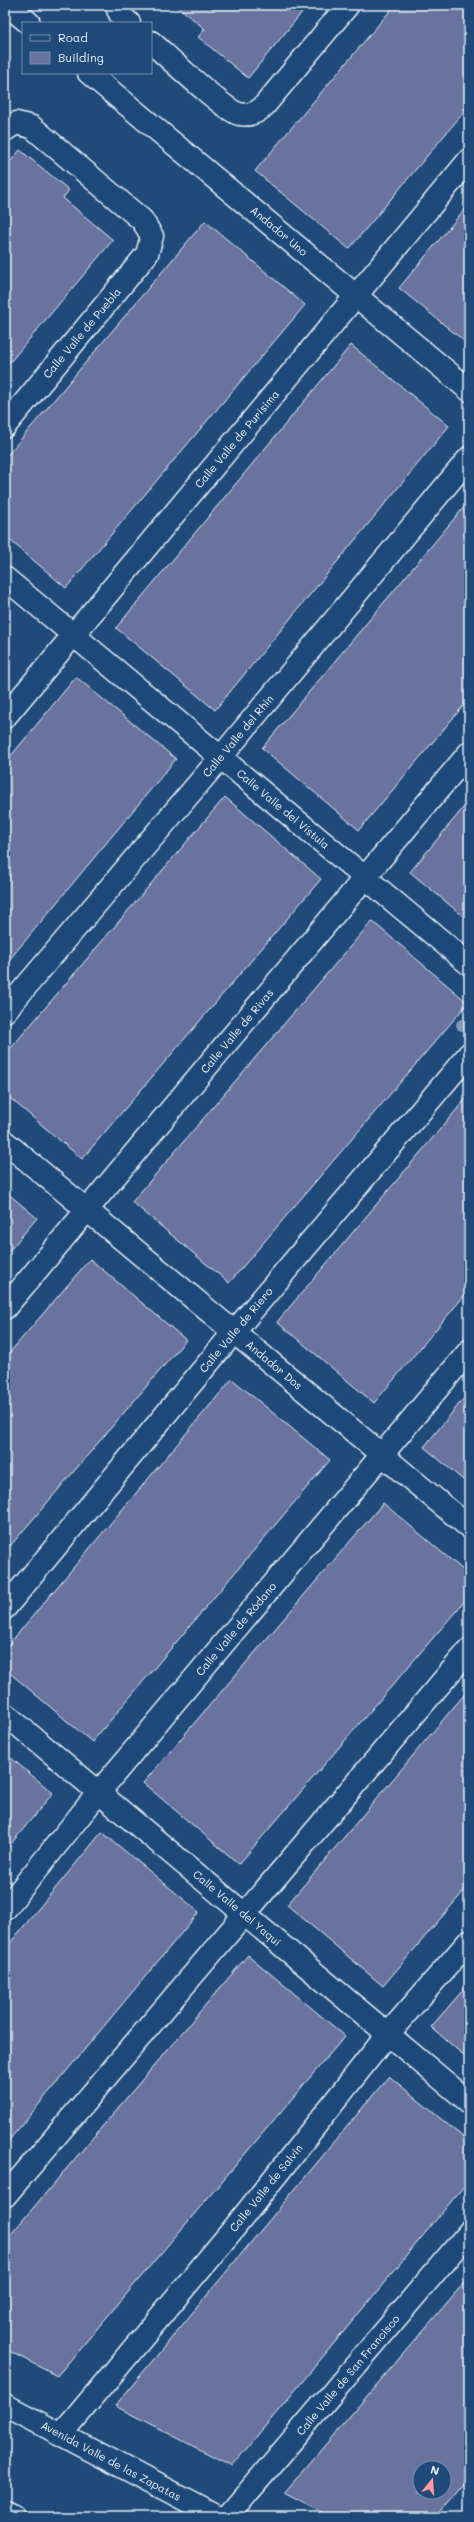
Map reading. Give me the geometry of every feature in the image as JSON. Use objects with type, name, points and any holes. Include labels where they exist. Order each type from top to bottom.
[{"type":"street","points":[[7,5],[28,22]]},
{"type":"street","points":[[116,5],[121,16],[128,22]]},
{"type":"street","points":[[152,43],[230,110],[239,114],[253,114],[264,106],[348,5]]},
{"type":"street","name":"Andador Uno","points":[[90,74],[469,390]]},
{"type":"street","name":"Calle Valle de Puebla","points":[[5,426],[147,254],[152,236],[142,220],[32,127],[11,127]]},
{"type":"street","name":"Calle Valle de Purísima","points":[[5,718],[469,160]]},
{"type":"street","name":"Calle Valle del Rhin","points":[[5,1011],[220,757],[469,458]]},
{"type":"street","name":"Calle Valle del Vístula","points":[[5,578],[469,964]]},
{"type":"street","name":"Calle Valle de Rivas","points":[[5,1308],[86,1209],[366,878],[469,753]]},
{"type":"street","name":"Calle Valle de Riero","points":[[5,1608],[234,1332],[469,1054]]},
{"type":"street","name":"Andador Dos","points":[[5,1142],[469,1528]]},
{"type":"street","name":"Calle Valle de Ródano","points":[[5,1909],[99,1792],[469,1351]]},
{"type":"street","points":[[5,2196],[469,1650]]},
{"type":"street","name":"Calle Valle del Yaqui","points":[[5,1714],[469,2102]]},
{"type":"street","name":"Calle Valle de Salvin","points":[[62,2434],[235,2227],[388,2034],[469,1941]]},
{"type":"street","name":"Calle Valle de San Francisco","points":[[227,2517],[469,2232]]},
{"type":"street","name":"Avenida Valle de las Zapatas","points":[[5,2405],[218,2517]]},
{"type":"street","points":[[5,2513],[13,2517]]},
{"type":"building","points":[[176,5],[308,5],[248,78],[198,37],[205,29]]},
{"type":"building","points":[[395,5],[458,5],[469,14],[469,106],[349,249],[255,171]]},
{"type":"building","points":[[20,150],[69,190],[63,198],[113,240],[5,368],[5,168]]},
{"type":"building","points":[[469,204],[469,345],[399,288]]},
{"type":"building","points":[[205,221],[305,305],[66,588],[5,536],[5,458]]},
{"type":"building","points":[[351,345],[449,426],[215,710],[116,628]]},
{"type":"building","points":[[469,501],[469,699],[359,830],[262,748]]},
{"type":"building","points":[[76,677],[176,759],[5,965],[5,763]]},
{"type":"building","points":[[225,797],[321,879],[82,1159],[5,1094],[5,1055]]},
{"type":"building","points":[[469,801],[469,921],[410,872]]},
{"type":"building","points":[[372,921],[468,1003],[229,1283],[132,1202]]},
{"type":"building","points":[[469,1095],[469,1290],[374,1403],[277,1322]]},
{"type":"building","points":[[5,1191],[37,1218],[5,1256]]},
{"type":"building","points":[[90,1259],[186,1340],[5,1552],[5,1358]]},
{"type":"building","points":[[232,1379],[330,1460],[92,1742],[5,1669],[5,1649]]},
{"type":"building","points":[[469,1392],[469,1485],[424,1447]]},
{"type":"building","points":[[383,1503],[469,1575],[469,1596],[239,1864],[143,1783]]},
{"type":"building","points":[[469,1689],[469,1885],[383,1986],[287,1905]]},
{"type":"building","points":[[5,1753],[53,1793],[5,1851]]},
{"type":"building","points":[[102,1832],[199,1912],[5,2145],[5,1949]]},
{"type":"building","points":[[248,1955],[345,2036],[57,2376],[5,2349],[5,2241]]},
{"type":"building","points":[[469,1983],[469,2060],[431,2027]]},
{"type":"building","points":[[389,2076],[469,2142],[469,2180],[288,2399],[232,2466],[115,2406]]},
{"type":"building","points":[[469,2277],[469,2478],[452,2498],[452,2460],[412,2460],[412,2500],[450,2500],[436,2517],[330,2517],[284,2493]]}]
